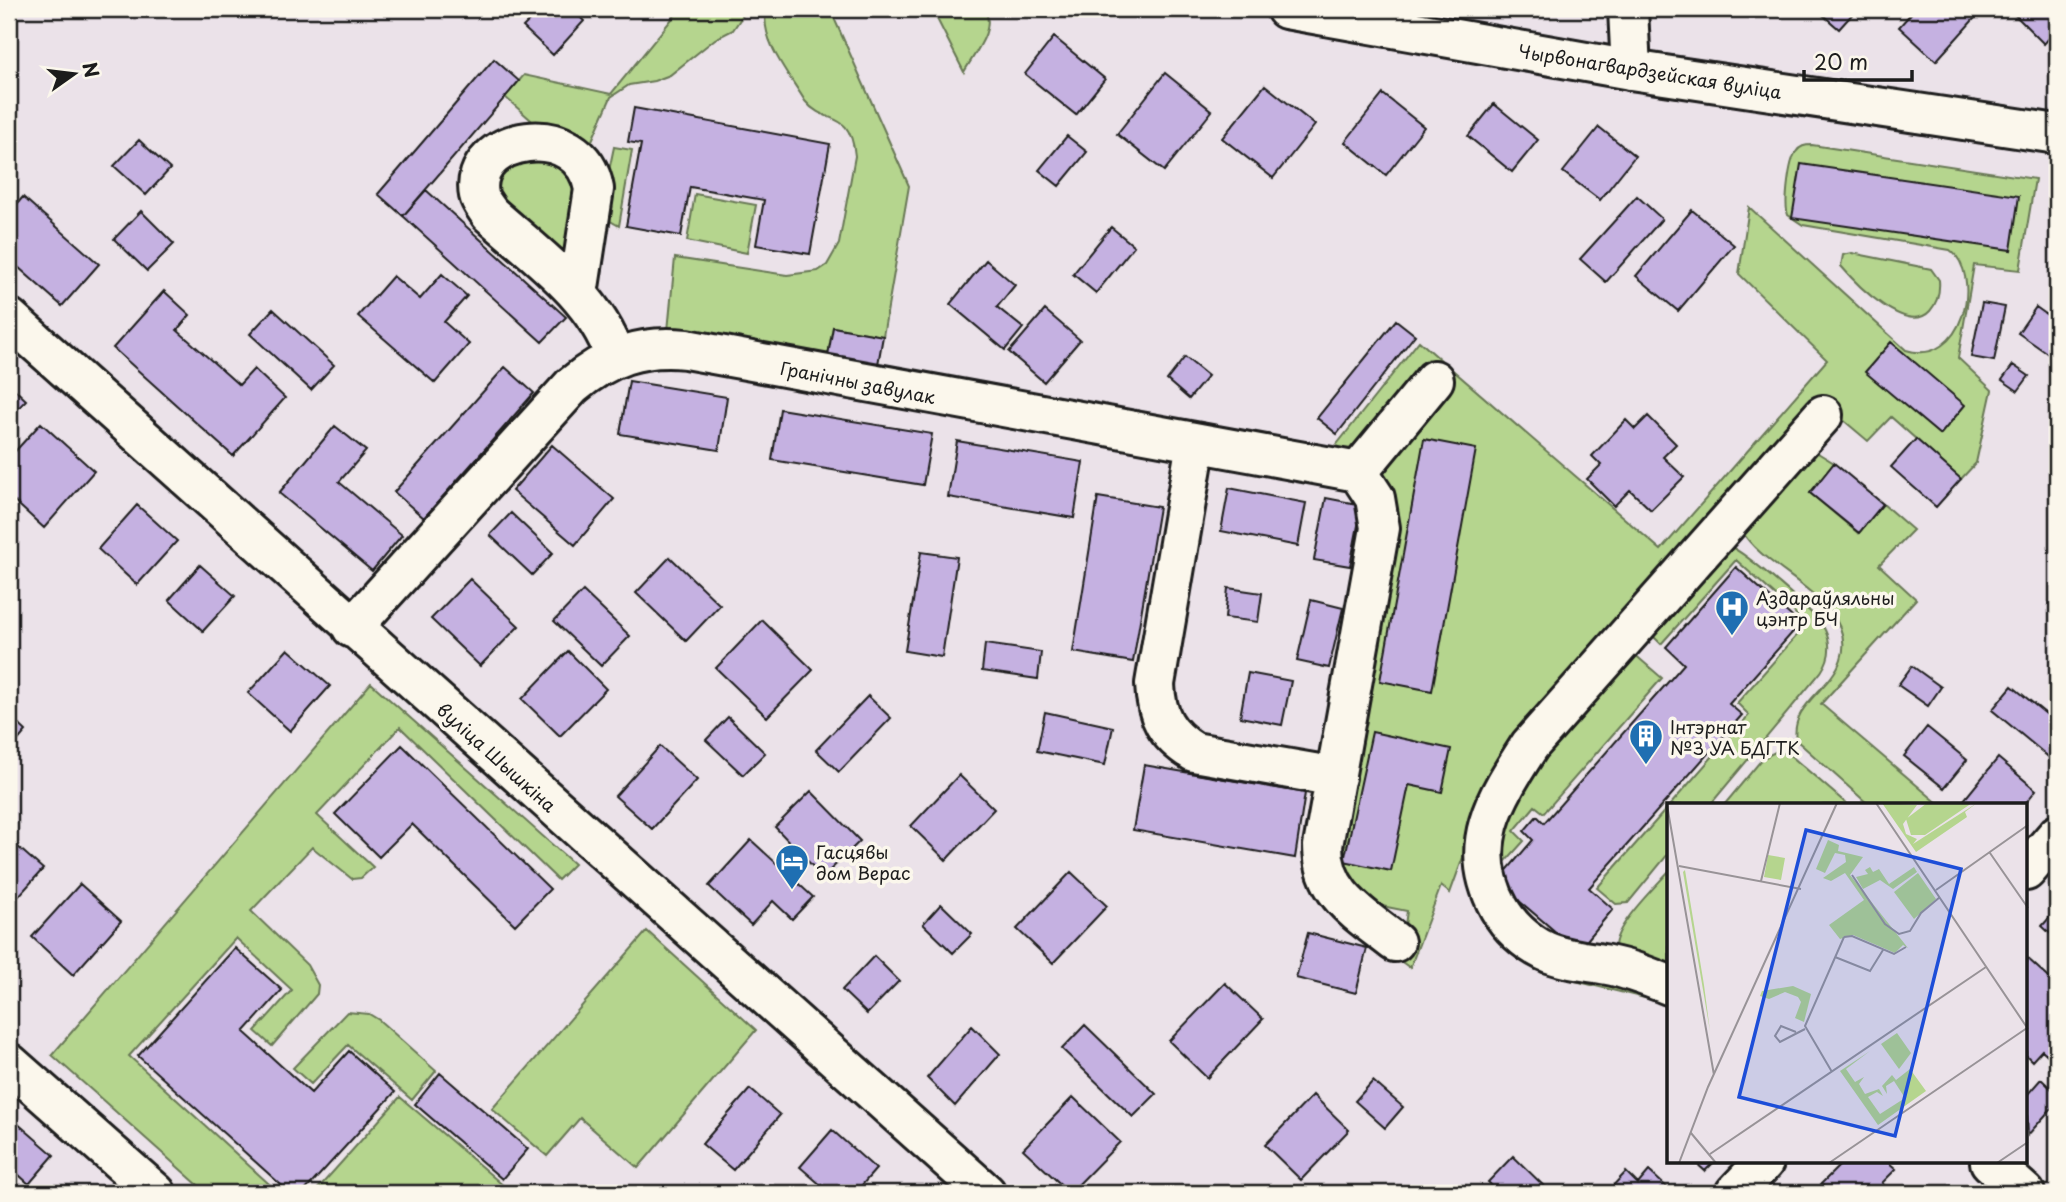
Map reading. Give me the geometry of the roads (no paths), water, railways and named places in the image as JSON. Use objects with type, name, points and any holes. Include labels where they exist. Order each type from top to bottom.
[{"type":"street","name":"Чырвонагвардзейская вуліца","points":[[1286,9],[1631,70],[2057,134]]},
{"type":"street","points":[[1628,9],[1631,70]]},
{"type":"street","points":[[578,294],[602,324],[615,356]]},
{"type":"street","name":"вуліца Шышкіна","points":[[9,318],[986,1193]]},
{"type":"street","name":"Гранічны завулак","points":[[352,628],[572,386],[593,368],[615,356],[640,349],[685,349],[1358,472]]},
{"type":"street","points":[[1395,942],[1342,899],[1330,883],[1323,866],[1323,846],[1380,528],[1375,498],[1358,472],[1434,380]]},
{"type":"street","points":[[1667,984],[1630,971],[1545,951],[1521,936],[1502,914],[1488,889],[1482,864],[1484,835],[1495,805],[1530,745],[1823,415]]},
{"type":"street","points":[[1196,443],[1156,684],[1160,719],[1179,743],[1194,752],[1336,777]]},
{"type":"street","points":[[2028,869],[2057,835]]},
{"type":"street","points":[[9,1063],[156,1193]]},
{"type":"street","points":[[1735,1193],[1762,1164]]},
{"type":"street","points":[[1992,1164],[2025,1193]]},
{"type":"place","name":"Аздараўляльны цэнтр БЧ","points":[[1732,637]]},
{"type":"place","name":"Інтэрнат №3 УА БДГТК","points":[[1646,766]]},
{"type":"place","name":"Гасцявы дом Верас","points":[[792,891]]}]
